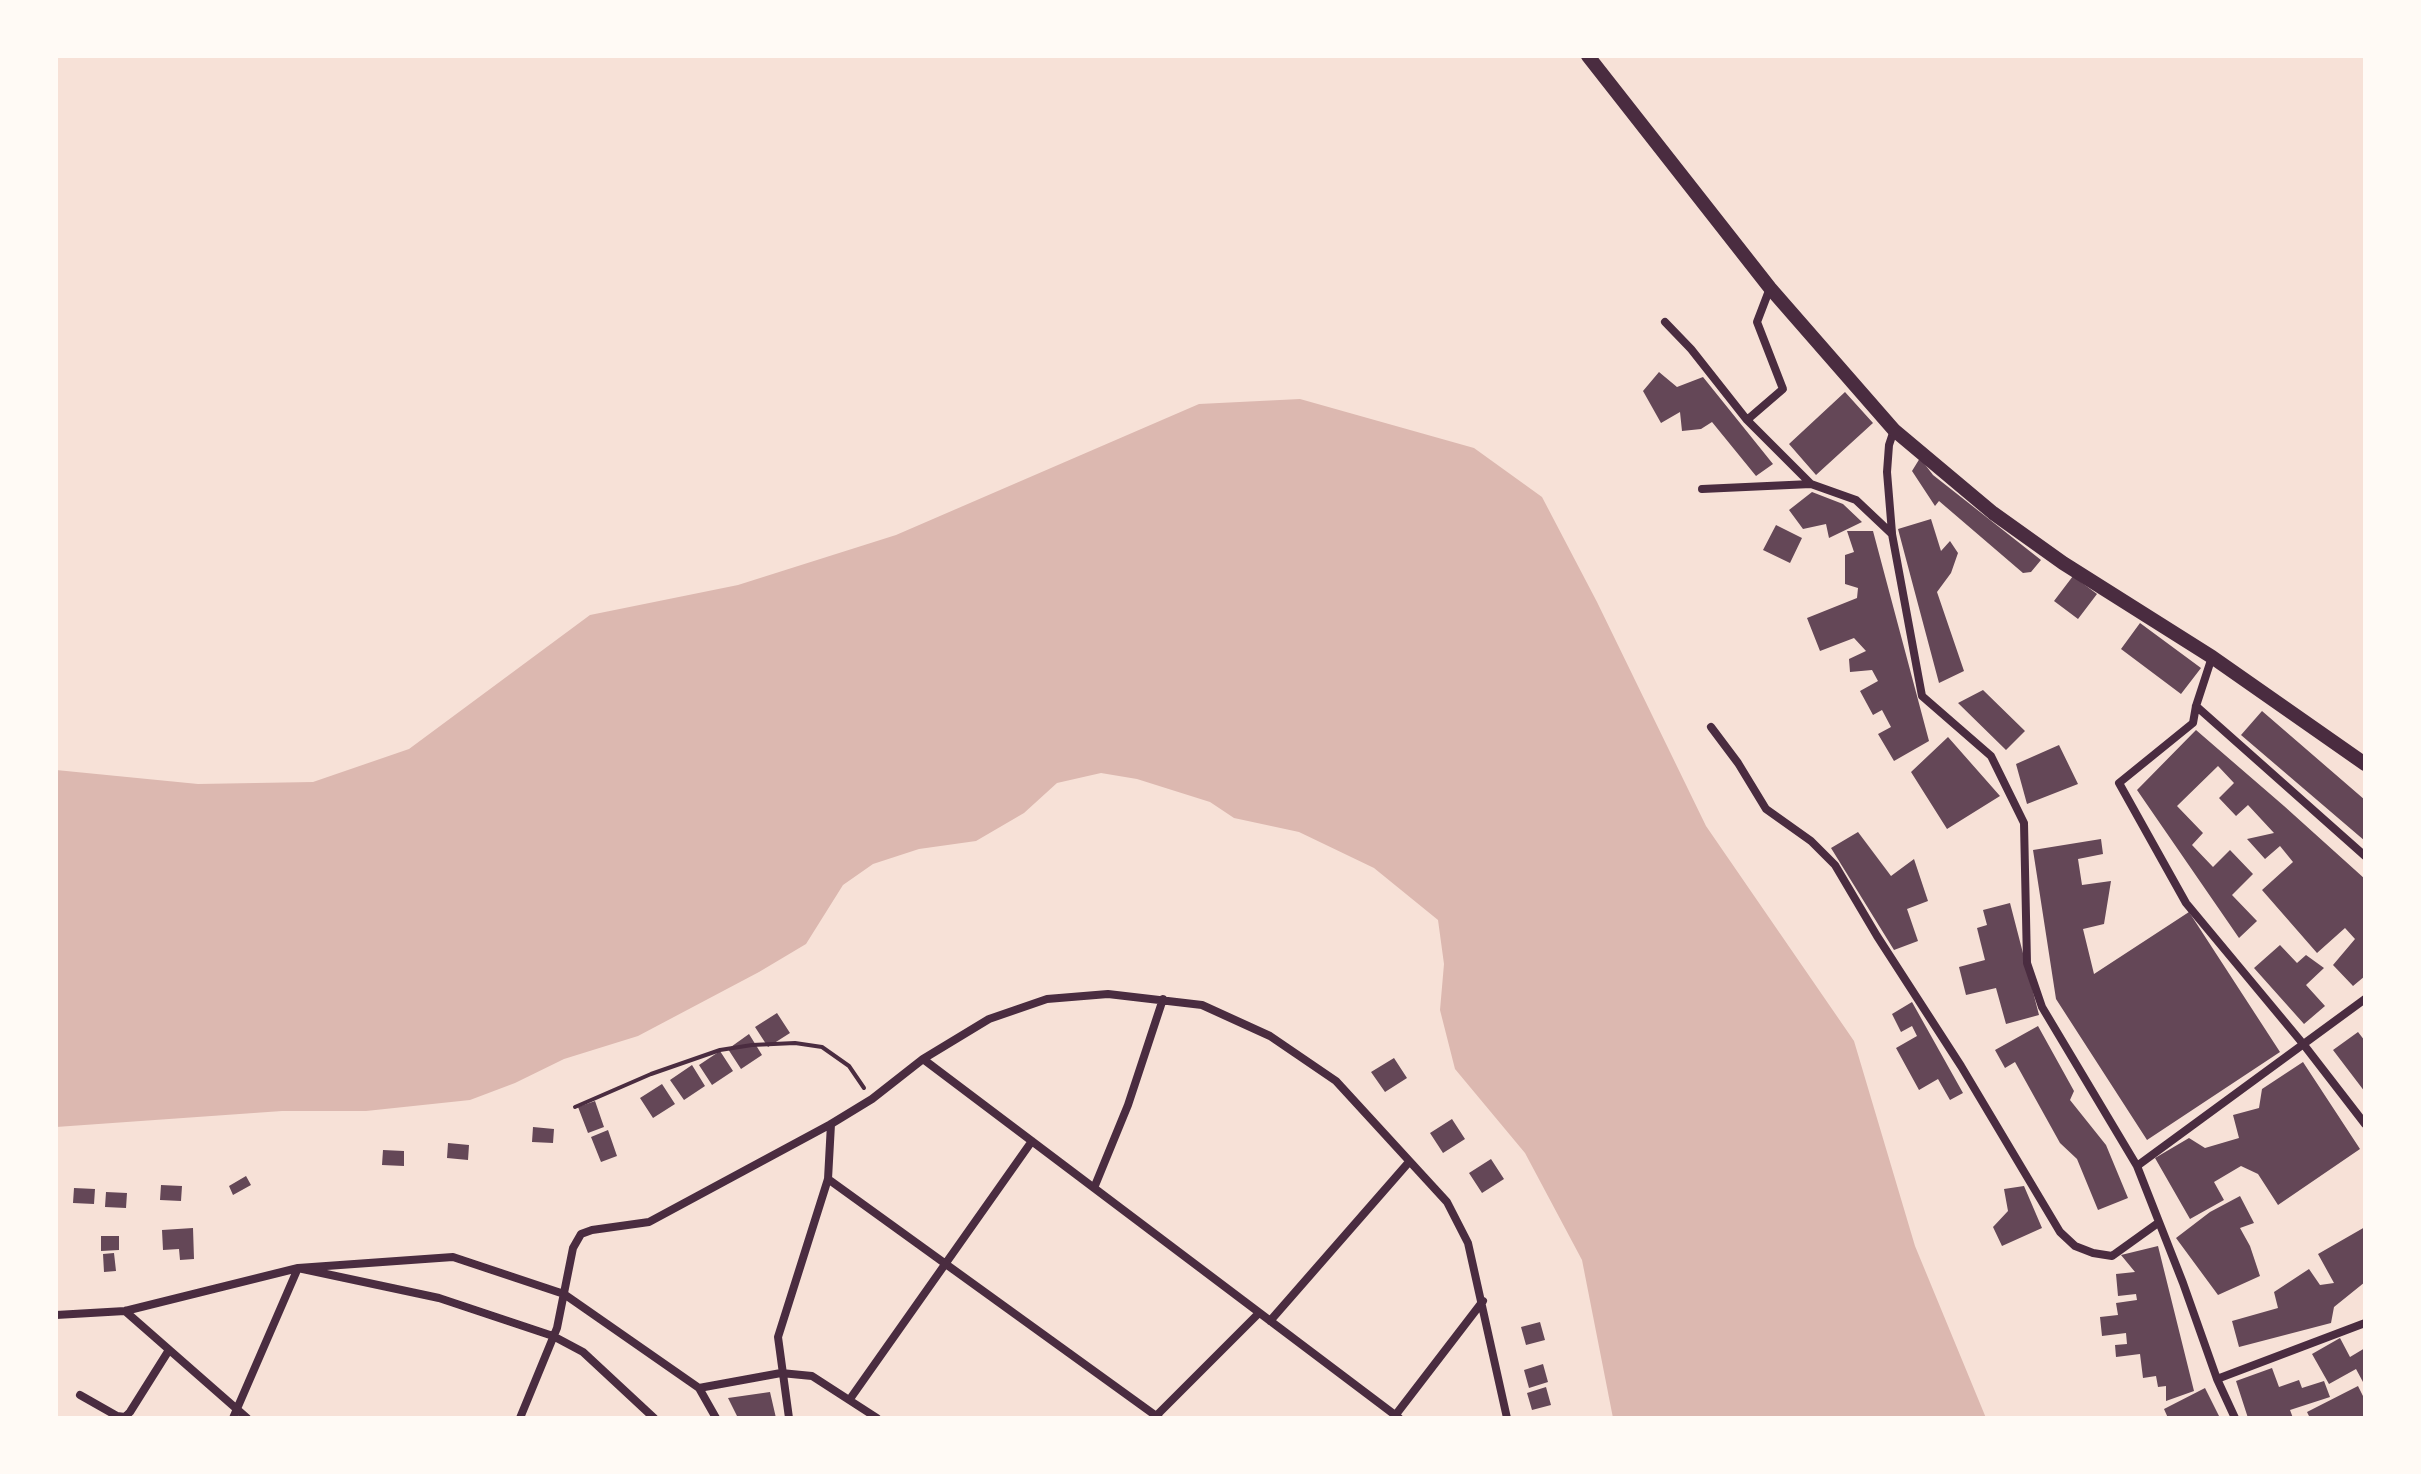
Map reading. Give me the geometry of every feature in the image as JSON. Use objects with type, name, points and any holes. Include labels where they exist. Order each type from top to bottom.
[{"type":"main road","points":[[1588,56],[1770,288],[1894,430],[2004,521],[2063,563],[2212,657],[2365,764]]},
{"type":"street","points":[[1747,420],[1783,389],[1757,322],[1770,288]]},
{"type":"street","points":[[1665,322],[1691,349],[1747,420],[1811,484]]},
{"type":"street","points":[[1894,430],[1889,445],[1887,472],[1892,534],[1922,696],[1991,756],[2024,823],[2027,963],[2042,1007],[2137,1166],[2217,1379],[2235,1418]]},
{"type":"street","points":[[1702,489],[1811,484],[1856,500],[1892,534]]},
{"type":"street","points":[[2212,657],[2193,723],[2119,783],[2186,903],[2365,1124]]},
{"type":"street","points":[[2196,706],[2365,856]]},
{"type":"street","points":[[1711,727],[1766,809],[1811,841],[1835,865],[2060,1232],[2075,1246],[2112,1256],[2158,1223]]},
{"type":"street","points":[[520,1418],[553,1336],[573,1248],[581,1234],[649,1222],[831,1124],[872,1099],[923,1059],[989,1019],[1047,999],[1108,994],[1202,1005],[1270,1036],[1336,1081],[1447,1202],[1468,1243],[1507,1418]]},
{"type":"street","points":[[1094,1188],[1128,1105],[1163,999]]},
{"type":"street","points":[[2137,1166],[2365,999]]},
{"type":"street","points":[[923,1059],[1396,1417],[1483,1301]]},
{"type":"street","points":[[789,1418],[778,1337],[828,1179],[831,1124]]},
{"type":"street","points":[[850,1399],[1032,1141]]},
{"type":"street","points":[[1270,1321],[1409,1162]]},
{"type":"street","points":[[828,1179],[1157,1417],[1259,1313]]},
{"type":"street","points":[[56,1315],[125,1311],[298,1268],[453,1257],[564,1294],[699,1388],[716,1418]]},
{"type":"street","points":[[298,1268],[439,1298],[553,1336],[583,1352],[654,1418]]},
{"type":"street","points":[[235,1414],[298,1268]]},
{"type":"street","points":[[125,1311],[235,1414],[247,1418]]},
{"type":"street","points":[[2217,1379],[2365,1323]]},
{"type":"street","points":[[80,1395],[117,1416],[125,1417],[169,1350]]},
{"type":"street","points":[[699,1388],[781,1373],[812,1376],[877,1418]]},
{"type":"path","points":[[575,1107],[621,1085],[720,1050],[795,1043],[822,1047],[849,1066],[872,1099]]},
{"type":"shaded area","points":[[1300,399],[1474,448],[1542,497],[1706,826],[1854,1041],[1915,1246],[1986,1418],[1613,1418],[1582,1260],[1525,1153],[1455,1069],[1440,1010],[1444,964],[1438,920],[1374,868],[1299,832],[1234,818],[1210,802],[1137,779],[1101,773],[1057,783],[1024,813],[976,841],[919,849],[873,864],[843,885],[806,944],[759,972],[638,1036],[564,1059],[515,1083],[470,1100],[366,1111],[282,1111],[56,1127],[56,770],[198,784],[313,782],[409,749],[590,615],[738,585],[896,535],[1199,404]]},
{"type":"building","points":[[1659,372],[1677,387],[1703,377],[1773,464],[1756,476],[1712,422],[1701,429],[1682,431],[1680,412],[1661,423],[1643,391]]},
{"type":"building","points":[[1845,392],[1873,423],[1816,475],[1789,444]]},
{"type":"building","points":[[1920,458],[1933,475],[2041,560],[2031,572],[2023,573],[1939,501],[1935,506],[1912,471]]},
{"type":"building","points":[[1812,492],[1843,504],[1862,522],[1829,538],[1826,524],[1803,529],[1789,510]]},
{"type":"building","points":[[1931,519],[1941,551],[1950,541],[1958,553],[1951,573],[1937,592],[1964,671],[1939,683],[1898,529]]},
{"type":"building","points":[[1776,525],[1802,538],[1790,563],[1763,550]]},
{"type":"building","points":[[1847,531],[1873,531],[1929,741],[1894,761],[1878,734],[1891,727],[1882,710],[1873,715],[1860,691],[1878,681],[1872,670],[1850,672],[1849,659],[1866,651],[1854,638],[1820,651],[1807,618],[1857,598],[1858,588],[1845,584],[1845,555],[1854,552]]},
{"type":"building","points":[[2073,576],[2097,594],[2078,619],[2054,601]]},
{"type":"building","points":[[2140,623],[2201,668],[2181,694],[2121,649]]},
{"type":"building","points":[[1983,690],[2025,731],[2006,750],[1958,703]]},
{"type":"building","points":[[2262,711],[2365,800],[2365,841],[2241,735]]},
{"type":"building","points":[[2196,730],[2365,879],[2365,976],[2353,986],[2333,965],[2355,939],[2345,928],[2317,953],[2262,890],[2293,862],[2280,846],[2265,859],[2247,839],[2274,833],[2248,805],[2236,816],[2219,798],[2234,783],[2218,766],[2177,806],[2203,833],[2192,845],[2213,867],[2230,850],[2253,874],[2232,895],[2257,921],[2239,938],[2137,790]]},
{"type":"building","points":[[1948,737],[2000,796],[1947,829],[1911,772]]},
{"type":"building","points":[[2059,745],[2078,784],[2027,804],[2016,764]]},
{"type":"building","points":[[1858,832],[1891,876],[1914,859],[1928,901],[1907,909],[1918,941],[1894,950],[1831,848]]},
{"type":"building","points":[[2101,839],[2103,854],[2078,859],[2082,885],[2111,881],[2104,924],[2083,929],[2094,974],[2189,912],[2280,1052],[2147,1140],[2056,999],[2033,850]]},
{"type":"building","points":[[2010,903],[2039,1015],[2006,1024],[1996,988],[1966,995],[1959,967],[1985,960],[1977,928],[1987,925],[1983,910]]},
{"type":"building","points":[[2280,945],[2297,963],[2306,955],[2324,968],[2306,985],[2325,1006],[2304,1024],[2254,968]]},
{"type":"building","points":[[1912,1002],[1963,1093],[1950,1100],[1938,1079],[1919,1090],[1896,1048],[1917,1036],[1912,1026],[1901,1032],[1892,1014]]},
{"type":"building","points":[[777,1013],[790,1033],[768,1047],[755,1027]]},
{"type":"building","points":[[2038,1026],[2074,1091],[2070,1100],[2106,1145],[2128,1198],[2098,1210],[2077,1159],[2060,1143],[2015,1062],[2005,1068],[1995,1050]]},
{"type":"building","points":[[2358,1032],[2365,1041],[2365,1092],[2333,1050]]},
{"type":"building","points":[[749,1034],[762,1055],[741,1069],[728,1049]]},
{"type":"building","points":[[720,1051],[733,1071],[712,1085],[699,1065]]},
{"type":"building","points":[[1394,1058],[1407,1078],[1385,1092],[1371,1072]]},
{"type":"building","points":[[2303,1062],[2360,1149],[2278,1205],[2258,1174],[2241,1166],[2214,1182],[2224,1200],[2190,1219],[2155,1158],[2189,1138],[2205,1148],[2239,1138],[2233,1115],[2259,1108],[2262,1089]]},
{"type":"building","points":[[692,1065],[705,1086],[684,1100],[670,1080]]},
{"type":"building","points":[[662,1084],[675,1104],[653,1118],[640,1098]]},
{"type":"building","points":[[595,1101],[604,1127],[588,1133],[578,1107]]},
{"type":"building","points":[[1452,1119],[1465,1139],[1443,1153],[1430,1133]]},
{"type":"building","points":[[533,1127],[554,1129],[553,1143],[532,1142]]},
{"type":"building","points":[[608,1130],[617,1156],[601,1162],[591,1137]]},
{"type":"building","points":[[448,1143],[469,1145],[468,1160],[447,1158]]},
{"type":"building","points":[[383,1150],[404,1151],[404,1166],[382,1165]]},
{"type":"building","points":[[1491,1159],[1504,1179],[1482,1193],[1469,1173]]},
{"type":"building","points":[[246,1176],[251,1185],[233,1195],[229,1186]]},
{"type":"building","points":[[161,1185],[182,1186],[181,1201],[160,1200]]},
{"type":"building","points":[[2024,1186],[2042,1228],[2002,1246],[1993,1227],[2008,1211],[2004,1189]]},
{"type":"building","points":[[74,1188],[95,1189],[94,1204],[73,1203]]},
{"type":"building","points":[[106,1192],[127,1193],[126,1208],[105,1207]]},
{"type":"building","points":[[2240,1196],[2254,1223],[2240,1228],[2260,1276],[2218,1295],[2176,1238],[2210,1212]]},
{"type":"building","points":[[2365,1227],[2365,1282],[2334,1307],[2331,1323],[2239,1347],[2232,1321],[2278,1308],[2274,1292],[2309,1269],[2320,1285],[2334,1283],[2318,1254]]},
{"type":"building","points":[[193,1228],[194,1259],[180,1260],[179,1249],[163,1250],[162,1230]]},
{"type":"building","points":[[101,1236],[119,1236],[119,1250],[101,1251]]},
{"type":"building","points":[[2158,1246],[2194,1391],[2166,1401],[2166,1386],[2158,1387],[2156,1376],[2143,1378],[2140,1354],[2116,1357],[2115,1345],[2127,1344],[2126,1333],[2102,1336],[2100,1317],[2118,1315],[2116,1303],[2137,1300],[2136,1294],[2118,1296],[2116,1274],[2135,1272],[2121,1255]]},
{"type":"building","points":[[114,1253],[116,1271],[104,1272],[103,1254]]},
{"type":"building","points":[[1540,1322],[1545,1340],[1526,1345],[1521,1327]]},
{"type":"building","points":[[2340,1338],[2350,1357],[2365,1348],[2363,1382],[2356,1369],[2329,1384],[2312,1354]]},
{"type":"building","points":[[1543,1364],[1548,1382],[1529,1388],[1524,1370]]},
{"type":"building","points":[[2272,1368],[2279,1387],[2299,1380],[2302,1388],[2324,1381],[2330,1397],[2290,1410],[2293,1418],[2248,1418],[2236,1381]]},
{"type":"building","points":[[2358,1386],[2365,1400],[2365,1418],[2310,1418],[2307,1412]]},
{"type":"building","points":[[1546,1387],[1551,1405],[1532,1410],[1527,1393]]},
{"type":"building","points":[[2205,1388],[2220,1418],[2168,1418],[2164,1409]]},
{"type":"building","points":[[770,1392],[776,1418],[738,1418],[728,1398]]}]
